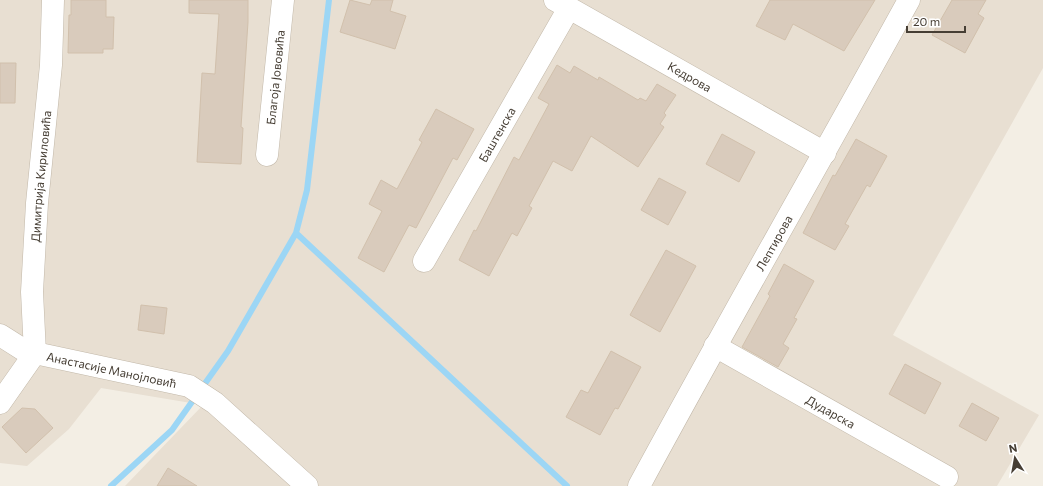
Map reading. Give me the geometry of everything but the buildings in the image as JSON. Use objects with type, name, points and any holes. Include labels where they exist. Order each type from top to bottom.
[{"type":"street","name":"Димитрија Кириловића","points":[[35,353],[32,292],[37,203],[50,65],[53,0]]},
{"type":"street","name":"Благоја Јововића","points":[[267,155],[283,0]]},
{"type":"street","name":"Лептирова","points":[[639,486],[715,346],[825,153],[909,0]]},
{"type":"street","name":"Кедрова","points":[[562,4],[825,153]]},
{"type":"street","name":"Баштенска","points":[[424,261],[562,4]]},
{"type":"street","name":"Анастасије Манојловић","points":[[0,335],[30,354],[35,353],[189,386],[215,403],[307,486]]},
{"type":"street","name":"Дударска","points":[[715,346],[947,477]]},
{"type":"street","points":[[0,403],[35,353]]},
{"type":"shaded area","points":[[0,0],[1043,0],[1043,68],[893,335],[1039,415],[997,486],[125,486],[203,405],[101,388],[69,429],[27,466],[0,463]]},
{"type":"waterway","points":[[111,486],[172,430],[228,351],[296,233],[307,190],[329,0]]},
{"type":"waterway","points":[[296,233],[567,486]]}]
